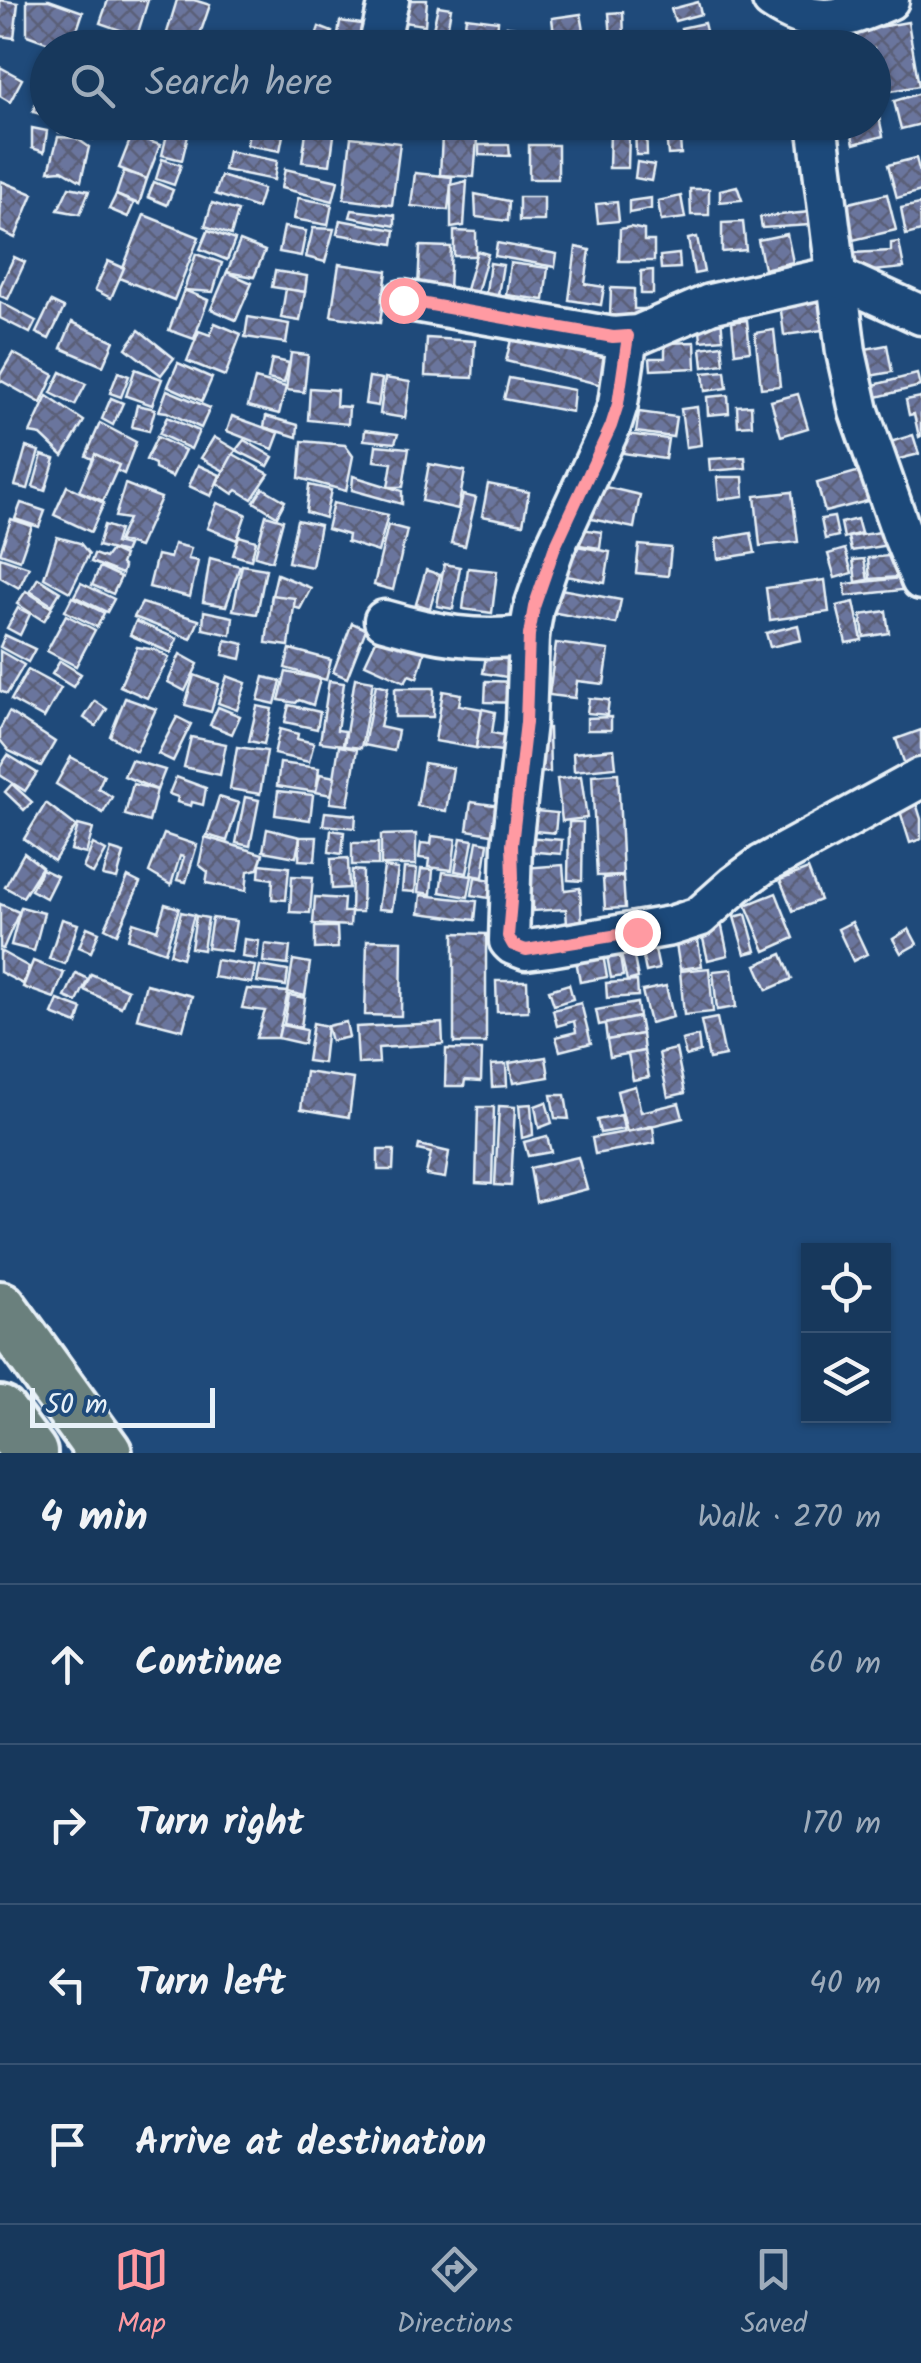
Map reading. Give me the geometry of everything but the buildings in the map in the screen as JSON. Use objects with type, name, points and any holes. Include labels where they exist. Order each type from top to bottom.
[{"type":"highway","points":[[0,1308],[106,1453]]},
{"type":"highway","points":[[0,1413],[30,1453]]},
{"type":"street","points":[[382,30],[388,0]]},
{"type":"street","points":[[772,0],[789,12],[804,30]]},
{"type":"street","points":[[810,30],[826,19],[858,14],[889,0]]},
{"type":"street","points":[[819,140],[846,352],[859,411],[921,580]]},
{"type":"street","points":[[403,300],[613,337],[638,335],[710,304],[835,276],[921,315]]},
{"type":"street","points":[[628,336],[611,426],[554,549],[534,607],[512,845],[508,936],[513,945],[526,950],[672,926],[699,917],[762,865],[921,778]]},
{"type":"street","points":[[384,620],[463,638],[529,635]]},
{"type":"route","points":[[403,300],[613,337],[628,336],[611,426],[554,549],[534,607],[512,845],[508,936],[513,945],[526,950],[637,932]]}]
